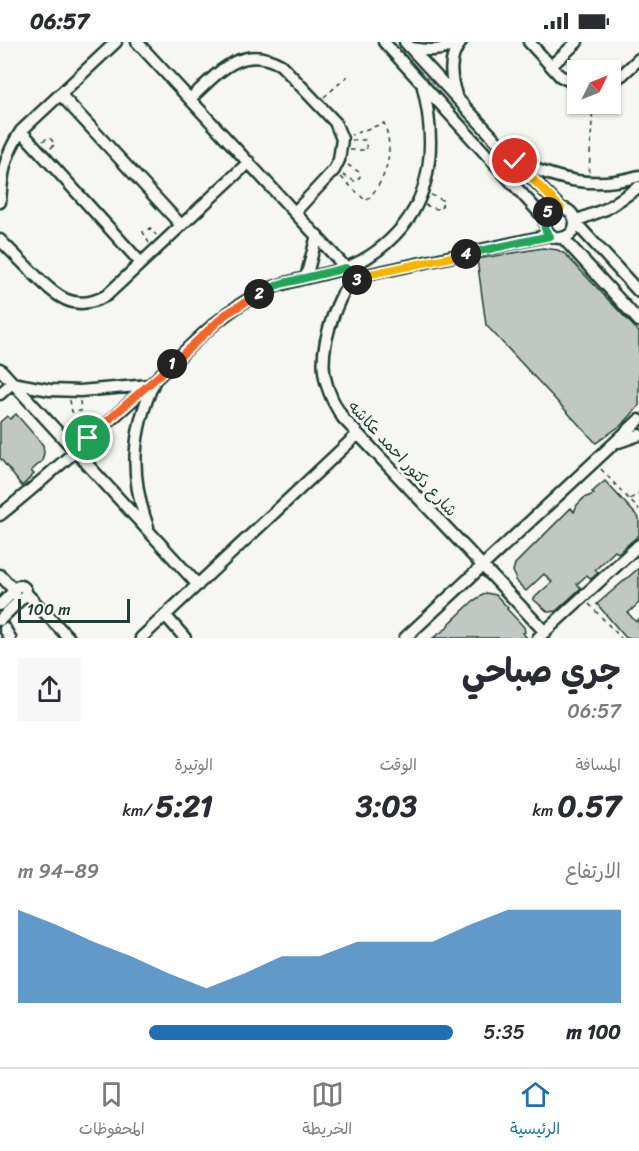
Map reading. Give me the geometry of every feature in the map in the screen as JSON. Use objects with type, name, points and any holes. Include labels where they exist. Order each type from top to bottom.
[{"type":"street","points":[[0,202],[5,163],[11,146],[21,131],[116,42]]},
{"type":"street","points":[[137,42],[317,235],[346,268],[352,283],[371,274],[550,236],[563,238],[639,321]]},
{"type":"street","points":[[384,42],[545,219]]},
{"type":"street","points":[[408,45],[426,51],[440,50],[460,42]]},
{"type":"street","points":[[457,98],[451,72],[452,59],[460,42]]},
{"type":"street","points":[[529,42],[567,81]]},
{"type":"street","points":[[551,66],[577,42]]},
{"type":"street","points":[[408,45],[515,161],[561,208],[572,214],[575,222],[639,292]]},
{"type":"street","points":[[190,99],[234,59],[246,54],[258,53],[270,57],[280,65],[335,122],[340,152],[295,212]]},
{"type":"street","points":[[621,73],[639,59]]},
{"type":"street","points":[[2,512],[74,451],[226,314],[261,292],[280,284],[346,268],[367,258],[405,225],[418,202],[429,165],[432,138],[422,83]]},
{"type":"street","points":[[60,94],[181,225]]},
{"type":"street","points":[[21,131],[141,263]]},
{"type":"street","points":[[515,161],[551,176],[589,183],[639,176]]},
{"type":"street","points":[[0,240],[54,294],[76,303],[92,301],[107,294],[249,162]]},
{"type":"street","points":[[575,222],[606,209],[639,187]]},
{"type":"street","points":[[550,236],[545,230],[545,219],[549,212],[561,208]]},
{"type":"street","points":[[563,238],[573,231],[575,222]]},
{"type":"street","points":[[306,278],[317,235]]},
{"type":"street","name":"شارع دكتور احمد عكاشه","points":[[352,283],[343,291],[326,337],[323,354],[323,371],[333,404],[358,434],[483,565],[542,635]]},
{"type":"street","points":[[0,369],[198,585]]},
{"type":"street","points":[[0,394],[12,383],[75,391],[152,382]]},
{"type":"street","points":[[150,532],[141,508],[136,482],[135,455],[138,429],[152,382]]},
{"type":"street","points":[[405,638],[639,420]]},
{"type":"street","points":[[141,638],[358,434]]},
{"type":"street","points":[[613,444],[639,435]]},
{"type":"street","points":[[542,635],[639,545]]},
{"type":"street","points":[[0,576],[69,638]]},
{"type":"street","points":[[0,605],[19,593]]},
{"type":"street","points":[[5,629],[19,593]]},
{"type":"street","points":[[165,615],[185,638]]},
{"type":"path","points":[[317,103],[348,76]]},
{"type":"path","points":[[589,183],[592,114]]},
{"type":"path","points":[[384,123],[388,137],[387,165],[376,190],[366,201],[340,152],[384,123]]},
{"type":"path","points":[[50,136],[55,144],[40,152],[50,136]]},
{"type":"path","points":[[365,140],[367,150],[340,152],[365,140]]},
{"type":"path","points":[[340,152],[361,175],[356,182],[340,152]]},
{"type":"path","points":[[418,202],[438,211],[444,202],[422,190]]},
{"type":"path","points":[[150,228],[158,247],[143,232],[150,228]]},
{"type":"path","points":[[75,391],[81,411],[72,412],[75,391]]},
{"type":"path","points":[[594,462],[639,510]]},
{"type":"path","points":[[629,500],[639,493]]},
{"type":"path","points":[[583,597],[621,638]]},
{"type":"building","points":[[543,248],[558,250],[565,254],[639,332],[639,406],[624,423],[596,443],[486,325],[477,259]]},
{"type":"building","points":[[16,414],[43,445],[44,453],[42,461],[31,471],[34,474],[22,486],[0,458],[0,422],[7,416],[10,419]]},
{"type":"building","points":[[605,481],[639,518],[639,535],[618,553],[615,551],[595,570],[598,573],[591,579],[587,575],[577,584],[581,588],[556,611],[548,612],[533,599],[552,582],[544,574],[526,591],[515,580],[513,571],[515,564],[571,508],[574,512],[584,498],[594,494],[592,492]]},
{"type":"building","points":[[639,568],[639,603],[628,613],[636,622],[639,619],[639,638],[626,638],[597,604]]},
{"type":"building","points":[[486,593],[496,595],[508,608],[524,627],[525,632],[523,633],[527,638],[433,638],[447,628],[473,601]]},
{"type":"route","points":[[88,438],[226,314],[261,292],[280,284],[346,268],[352,283],[371,274],[550,236],[544,226],[546,215],[553,209],[561,208],[515,161]]}]
